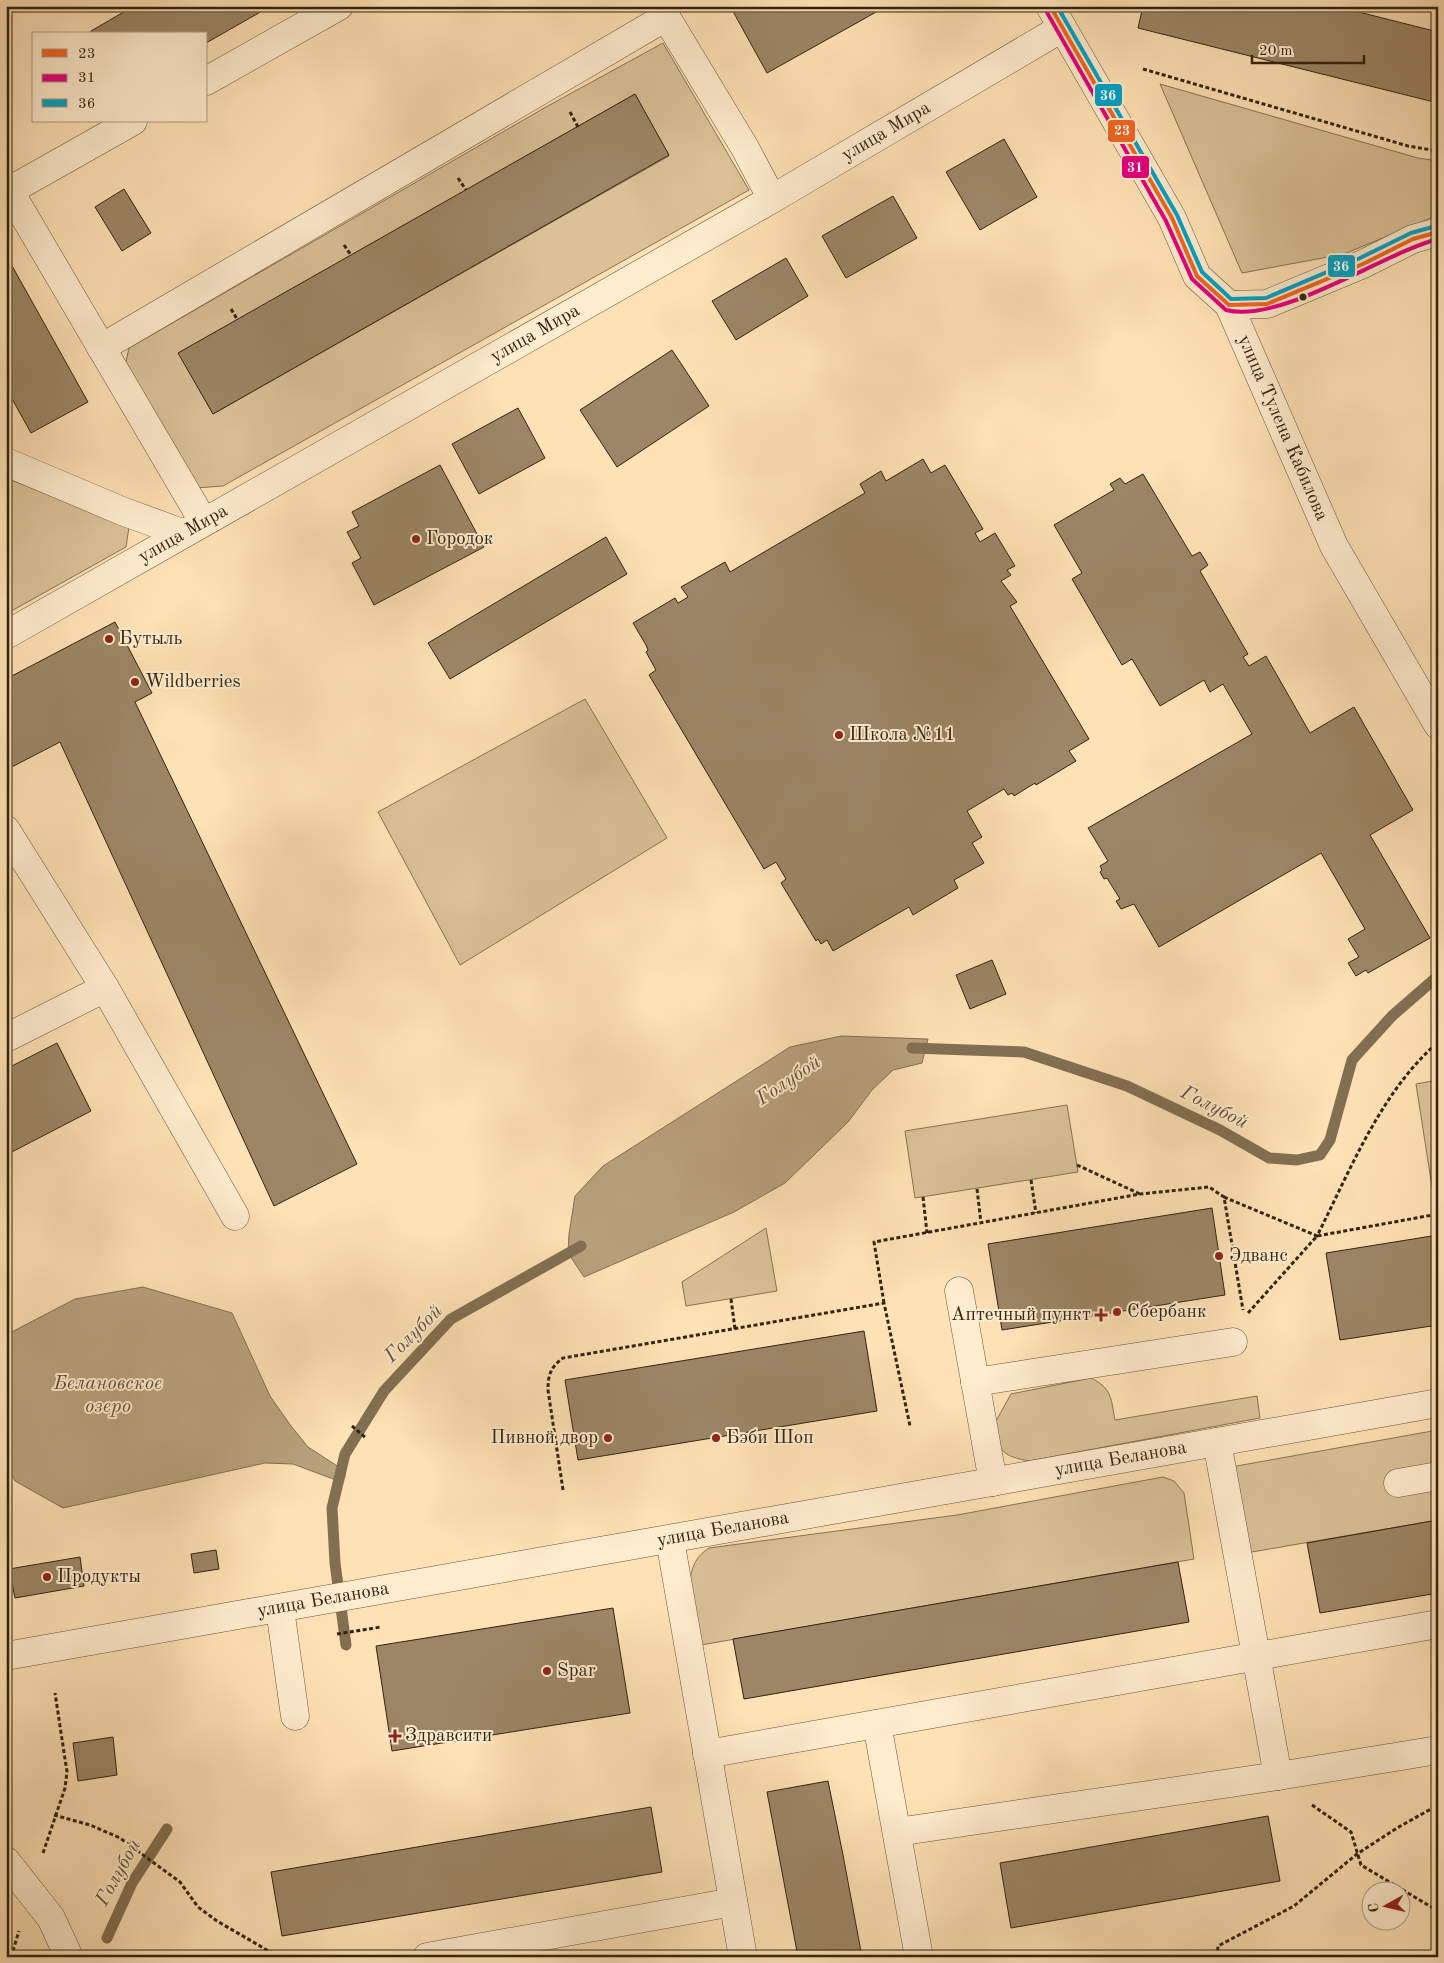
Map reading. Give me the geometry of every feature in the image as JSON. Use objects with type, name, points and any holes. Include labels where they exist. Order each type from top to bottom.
[{"type":"street","points":[[208,79],[339,6]]},
{"type":"street","points":[[101,348],[662,12],[744,148],[772,199]]},
{"type":"street","name":"улица Мира","points":[[6,634],[772,199],[1056,17]]},
{"type":"street","name":"улица Тулена Кабилова","points":[[1056,17],[1172,218],[1197,276],[1229,305],[1334,546],[1438,725]]},
{"type":"street","points":[[131,122],[8,188],[101,348],[192,527]]},
{"type":"street","points":[[1229,305],[1268,304],[1363,264],[1413,239],[1438,232]]},
{"type":"street","points":[[6,462],[122,511],[192,527]]},
{"type":"street","points":[[6,830],[105,988],[235,1216]]},
{"type":"street","points":[[6,1038],[105,988]]},
{"type":"street","points":[[959,1291],[993,1482]]},
{"type":"street","points":[[975,1382],[1233,1342]]},
{"type":"street","name":"улица Беланова","points":[[6,1656],[288,1608],[1438,1402]]},
{"type":"street","points":[[1217,1442],[1278,1776]]},
{"type":"street","points":[[1398,1483],[1438,1476]]},
{"type":"street","points":[[670,1540],[743,1957]]},
{"type":"street","points":[[288,1608],[295,1716]]},
{"type":"street","points":[[707,1754],[1438,1624]]},
{"type":"street","points":[[876,1724],[919,1957]]},
{"type":"street","points":[[897,1832],[1278,1776],[1438,1750]]},
{"type":"street","points":[[6,1862],[51,1918],[69,1957]]},
{"type":"street","points":[[427,1957],[733,1902]]},
{"type":"path","points":[[1143,69],[1399,143],[1438,151]]},
{"type":"path","points":[[1224,1197],[1244,1317],[1317,1236],[1378,1116],[1398,1085],[1438,1042]]},
{"type":"path","points":[[1077,1165],[1140,1194]]},
{"type":"path","points":[[1031,1180],[1036,1213]]},
{"type":"path","points":[[910,1426],[884,1303],[874,1242],[1140,1194],[1209,1187],[1224,1197],[1317,1236],[1438,1214]]},
{"type":"path","points":[[977,1188],[981,1223]]},
{"type":"path","points":[[923,1197],[927,1233]]},
{"type":"path","points":[[731,1299],[735,1329]]},
{"type":"path","points":[[563,1490],[548,1390],[548,1376],[554,1365],[564,1358],[884,1303]]},
{"type":"path","points":[[352,1426],[366,1438]]},
{"type":"path","points":[[331,1635],[381,1627]]},
{"type":"path","points":[[12,1957],[54,1815],[65,1788],[67,1772],[55,1693]]},
{"type":"path","points":[[1278,1776],[1314,1806],[1350,1832],[1361,1865],[1438,1911]]},
{"type":"path","points":[[1217,1957],[1218,1946],[1294,1906],[1357,1854],[1396,1828],[1438,1806]]},
{"type":"path","points":[[54,1815],[120,1838],[180,1882],[198,1907],[216,1921],[279,1957]]},
{"type":"shaded area","points":[[663,43],[749,190],[223,486],[196,488],[125,366],[129,348],[546,107]],"holes":[[[635,94],[669,156],[213,414],[179,353]]]},
{"type":"shaded area","points":[[1160,84],[1418,158],[1438,161],[1438,215],[1344,254],[1242,273]]},
{"type":"shaded area","points":[[6,478],[129,527],[126,547],[6,614]]},
{"type":"shaded area","points":[[585,699],[667,838],[460,965],[378,812]]},
{"type":"shaded area","points":[[1438,1080],[1438,1206],[1435,1206],[1416,1084]]},
{"type":"shaded area","points":[[1067,1105],[1078,1172],[915,1198],[905,1131]]},
{"type":"shaded area","points":[[766,1228],[777,1291],[686,1306],[682,1282]]},
{"type":"shaded area","points":[[1091,1378],[1107,1390],[1115,1420],[1257,1396],[1260,1418],[1029,1461],[1008,1455],[1000,1448],[992,1428],[1011,1394]]},
{"type":"shaded area","points":[[1438,1430],[1438,1520],[1246,1553],[1231,1467]]},
{"type":"shaded area","points":[[1163,1477],[1174,1481],[1184,1493],[1194,1559],[701,1645],[692,1606],[690,1579],[693,1567],[699,1557],[709,1548],[957,1515]]},
{"type":"water","points":[[841,1036],[928,1039],[922,1063],[893,1070],[872,1090],[848,1122],[785,1183],[734,1212],[584,1277],[568,1253],[575,1196],[603,1166],[790,1047]]},
{"type":"water","name":"Белановское озеро","points":[[143,1287],[232,1313],[270,1396],[308,1447],[345,1471],[345,1477],[341,1482],[293,1464],[265,1463],[63,1508],[15,1481],[6,1463],[6,1335],[75,1299]]},
{"type":"building","points":[[134,6],[271,6],[208,42],[208,32],[91,31]]},
{"type":"building","points":[[730,6],[887,6],[767,73]]},
{"type":"building","points":[[1143,6],[1335,6],[1438,32],[1438,103],[1138,28]]},
{"type":"building","points":[[635,94],[669,155],[213,414],[178,353]]},
{"type":"building","points":[[1004,139],[1037,197],[980,230],[946,172]]},
{"type":"building","points":[[124,189],[151,233],[122,251],[95,207]]},
{"type":"building","points":[[893,196],[917,238],[846,278],[822,236]]},
{"type":"building","points":[[6,255],[88,402],[31,433],[6,388]]},
{"type":"building","points":[[786,258],[808,296],[736,340],[712,301]]},
{"type":"building","points":[[672,350],[709,406],[617,467],[580,410]]},
{"type":"building","points":[[518,408],[545,458],[479,494],[452,444]]},
{"type":"building","points":[[923,459],[931,473],[945,465],[983,529],[975,533],[980,542],[995,533],[1015,566],[1007,570],[1011,575],[1001,581],[1017,602],[1010,606],[1089,739],[1069,751],[1076,761],[1036,785],[1035,783],[1014,796],[1012,793],[1008,795],[1004,789],[967,811],[982,837],[972,843],[984,863],[954,880],[958,888],[913,915],[909,907],[833,951],[827,940],[821,944],[818,939],[816,941],[781,883],[786,879],[776,862],[764,869],[649,675],[656,670],[646,652],[648,650],[646,645],[633,623],[675,598],[678,603],[688,597],[681,587],[725,562],[730,572],[865,493],[860,484],[881,471],[886,481]]},
{"type":"building","name":"Городок","points":[[440,465],[484,547],[374,605],[352,563],[361,558],[347,532],[359,526],[352,512]]},
{"type":"building","points":[[1143,474],[1192,556],[1200,552],[1208,565],[1200,571],[1248,654],[1243,657],[1249,666],[1266,656],[1310,733],[1354,707],[1413,810],[1370,835],[1430,938],[1368,973],[1366,970],[1356,976],[1348,963],[1359,957],[1348,939],[1365,929],[1321,853],[1159,947],[1134,904],[1121,909],[1116,901],[1120,899],[1107,878],[1104,879],[1100,872],[1102,870],[1100,866],[1108,861],[1088,828],[1252,734],[1223,684],[1210,692],[1204,680],[1160,706],[1132,659],[1122,665],[1072,579],[1082,573],[1054,525],[1114,490],[1110,484],[1120,478],[1125,484]]},
{"type":"building","points":[[606,537],[627,574],[450,679],[428,643]]},
{"type":"building","points":[[115,622],[152,693],[135,702],[357,1164],[274,1206],[60,742],[6,770],[6,679]]},
{"type":"building","points":[[992,960],[1006,994],[970,1009],[956,975]]},
{"type":"building","points":[[57,1043],[91,1111],[6,1155],[6,1069]]},
{"type":"building","points":[[1212,1208],[1225,1295],[1002,1330],[988,1244]]},
{"type":"building","points":[[1438,1235],[1438,1325],[1340,1340],[1326,1253]]},
{"type":"building","points":[[864,1331],[877,1411],[578,1460],[565,1380]]},
{"type":"building","points":[[1438,1520],[1438,1593],[1320,1613],[1307,1543]]},
{"type":"building","points":[[216,1550],[219,1569],[194,1573],[191,1554]]},
{"type":"building","name":"Продукты","points":[[80,1557],[84,1586],[15,1598],[9,1569]]},
{"type":"building","points":[[1178,1562],[1189,1622],[744,1699],[733,1639]]},
{"type":"building","points":[[613,1608],[630,1713],[392,1751],[376,1646]]},
{"type":"building","points":[[113,1737],[117,1775],[78,1781],[73,1743]]},
{"type":"building","points":[[828,1781],[862,1957],[798,1957],[767,1792]]},
{"type":"building","points":[[651,1807],[662,1872],[282,1936],[271,1872]]},
{"type":"building","points":[[1268,1816],[1280,1881],[1011,1928],[1000,1863]]},
{"type":"waterway","name":"Голубой","points":[[912,1048],[1024,1052],[1127,1086],[1220,1130],[1269,1158],[1297,1160],[1320,1155],[1330,1140],[1352,1060],[1392,1016],[1438,976]]},
{"type":"waterway","name":"Голубой","points":[[346,1645],[335,1563],[332,1508],[345,1454],[384,1391],[451,1319],[581,1246]]},
{"type":"waterway","name":"Голубой","points":[[107,1938],[132,1883],[167,1829]]},
{"type":"transit line","name":"23","points":[[1050,6],[1172,218],[1197,276],[1229,305],[1267,304],[1363,264],[1413,239],[1438,232]]},
{"type":"transit line","name":"36","points":[[1057,6],[1177,215],[1202,272],[1231,299],[1266,298],[1360,258],[1411,233],[1436,226]]},
{"type":"transit line","name":"31","points":[[1045,9],[1166,221],[1192,279],[1226,310],[1249,312],[1274,307],[1302,298],[1389,258],[1438,239]]},
{"type":"place","name":"Городок","points":[[416,539]]},
{"type":"place","name":"Бутыль","points":[[109,639]]},
{"type":"place","name":"Wildberries","points":[[135,682]]},
{"type":"place","name":"Школа №11","points":[[839,735]]},
{"type":"place","name":"Эдванс","points":[[1219,1256]]},
{"type":"place","name":"Сбербанк","points":[[1117,1312]]},
{"type":"place","name":"Аптечный пункт","points":[[1101,1315]]},
{"type":"place","name":"Пивной двор","points":[[608,1438]]},
{"type":"place","name":"Бэби Шоп","points":[[716,1438]]},
{"type":"place","name":"Продукты","points":[[47,1577]]},
{"type":"place","name":"Spar","points":[[547,1671]]},
{"type":"place","name":"Здравсити","points":[[395,1736]]}]
